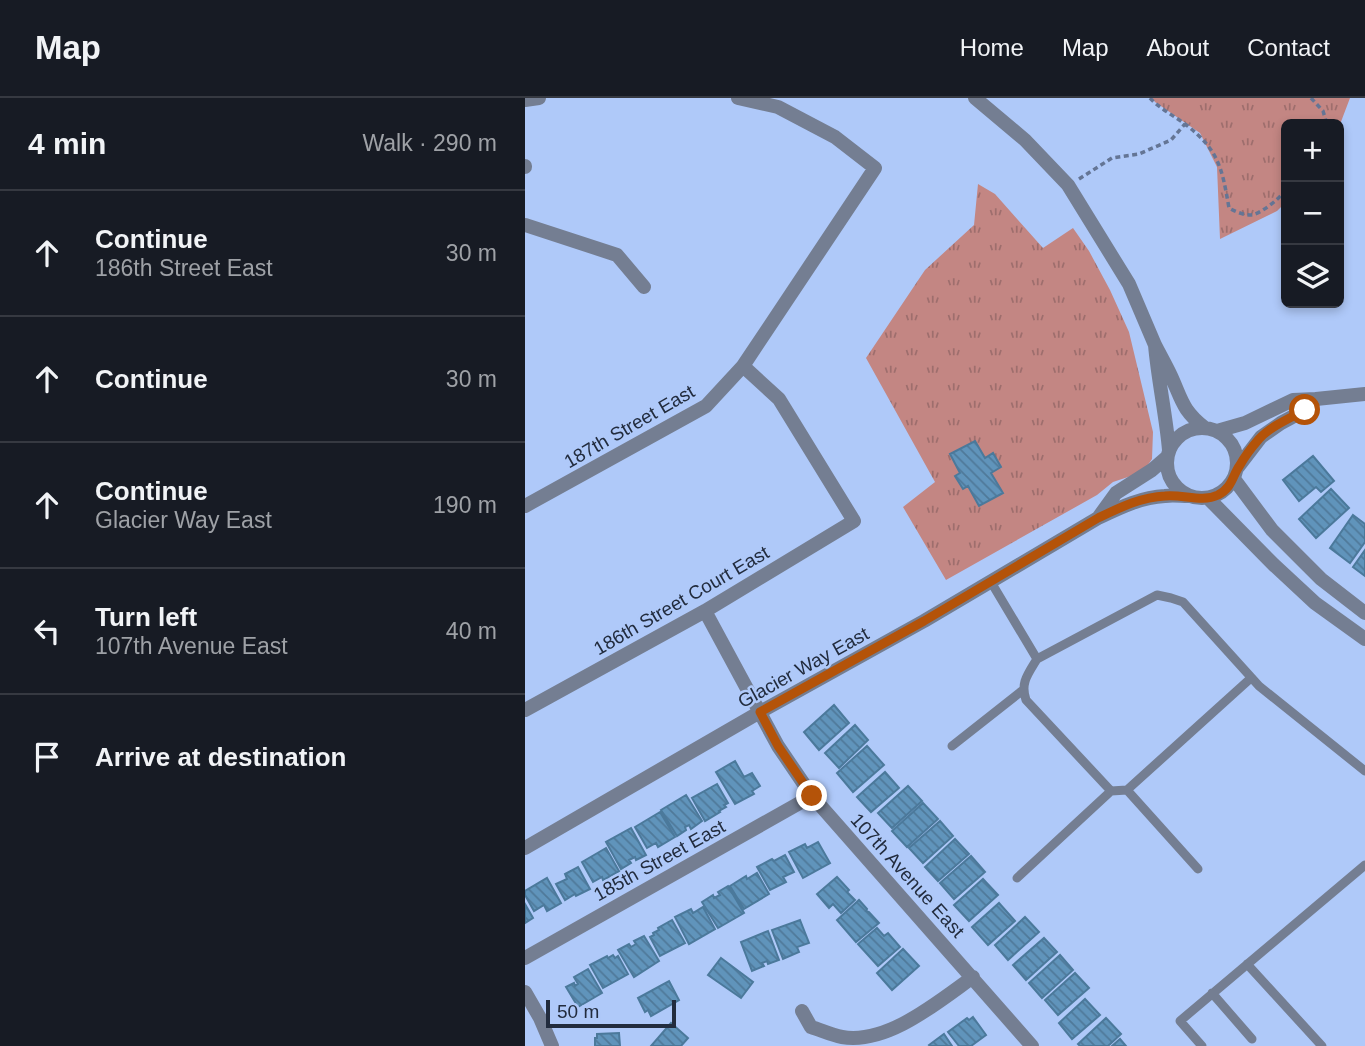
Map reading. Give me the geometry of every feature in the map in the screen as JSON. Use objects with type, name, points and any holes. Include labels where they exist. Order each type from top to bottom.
[{"type":"street","points":[[525,100],[540,98]]},
{"type":"street","name":"187th Street East","points":[[525,506],[706,407],[743,366],[875,168],[835,137],[778,107],[738,98]]},
{"type":"street","points":[[975,98],[1025,139],[1068,185],[1129,284],[1177,395],[1188,412],[1226,437],[1233,446],[1237,456],[1236,473],[1272,530],[1321,579],[1365,613]]},
{"type":"street","points":[[525,225],[617,255],[644,288]]},
{"type":"street","points":[[1155,345],[1157,378],[1163,398],[1167,469],[1170,480],[1178,490],[1188,496],[1198,499],[1219,495],[1228,488],[1261,437],[1305,410],[1316,399]]},
{"type":"street","name":"186th Street Court East","points":[[525,710],[705,611],[854,521],[779,399],[743,366]]},
{"type":"street","points":[[1168,453],[1175,440],[1193,429],[1245,423],[1293,400],[1365,394]]},
{"type":"street","name":"Glacier Way East","points":[[1098,518],[1116,493],[1151,470],[1168,453]]},
{"type":"street","name":"Glacier Way East","points":[[525,848],[924,621],[1098,518],[1142,500],[1188,496]]},
{"type":"street","points":[[1208,498],[1315,603],[1365,639]]},
{"type":"street","name":"107th Avenue East","points":[[705,611],[778,746],[812,796],[1032,1046]]},
{"type":"street","name":"185th Street East","points":[[525,958],[812,796]]},
{"type":"street","points":[[802,1011],[811,1027],[842,1037],[867,1038],[905,1023],[973,978]]},
{"type":"street","points":[[525,992],[552,1046]]},
{"type":"lane","points":[[991,582],[1037,659]]},
{"type":"lane","points":[[1111,791],[1026,701],[1023,690],[1027,676],[1037,659],[1157,595],[1183,603],[1259,686],[1365,771]]},
{"type":"lane","points":[[1017,878],[1111,791],[1127,790],[1251,678]]},
{"type":"lane","points":[[952,746],[1023,690]]},
{"type":"lane","points":[[1127,790],[1198,869]]},
{"type":"lane","points":[[1202,1046],[1180,1021],[1365,865]]},
{"type":"lane","points":[[1247,964],[1322,1046]]},
{"type":"lane","points":[[1212,993],[1252,1039]]},
{"type":"path","points":[[1150,98],[1199,136],[1216,156],[1223,174],[1229,208],[1250,215],[1259,213],[1281,197]]},
{"type":"path","points":[[1311,98],[1325,119]]},
{"type":"path","points":[[1068,185],[1112,158],[1139,154],[1171,140],[1185,124]]},
{"type":"green space","points":[[1152,98],[1350,98],[1342,119],[1281,119],[1281,207],[1220,239],[1217,167],[1200,133]]},
{"type":"green space","points":[[978,184],[995,194],[1043,248],[1073,228],[1089,251],[1129,332],[1153,432],[1152,459],[1145,469],[1137,474],[1113,482],[1097,495],[946,580],[903,507],[935,482],[866,358],[925,270],[974,225]]},
{"type":"building","points":[[975,441],[985,458],[993,453],[1001,467],[991,473],[1003,493],[979,506],[968,486],[963,489],[955,476],[960,473],[950,454]]},
{"type":"building","points":[[1313,456],[1334,481],[1321,492],[1316,487],[1299,501],[1283,480]]},
{"type":"building","points":[[1331,489],[1349,508],[1316,538],[1299,519]]},
{"type":"building","points":[[1353,515],[1365,524],[1365,542],[1350,563],[1330,548]]},
{"type":"building","points":[[1365,550],[1365,576],[1353,567]]},
{"type":"building","points":[[834,705],[849,723],[819,750],[804,732]]},
{"type":"building","points":[[855,725],[868,740],[839,768],[825,753]]},
{"type":"building","points":[[867,746],[884,765],[853,792],[837,773]]},
{"type":"building","points":[[735,761],[744,777],[752,773],[760,786],[752,791],[754,794],[735,804],[716,772]]},
{"type":"building","points":[[885,772],[899,788],[871,812],[857,797]]},
{"type":"building","points":[[717,784],[728,803],[720,812],[705,821],[692,798]]},
{"type":"building","points":[[908,786],[922,801],[892,828],[878,813]]},
{"type":"building","points":[[686,795],[702,821],[691,829],[689,825],[685,827],[686,830],[677,836],[661,810]]},
{"type":"building","points":[[923,803],[938,819],[907,847],[892,831]]},
{"type":"building","points":[[660,812],[675,837],[658,847],[656,843],[647,848],[635,827]]},
{"type":"building","points":[[940,821],[953,836],[923,863],[909,848]]},
{"type":"building","points":[[631,828],[646,855],[629,860],[631,863],[621,869],[606,842]]},
{"type":"building","points":[[955,839],[969,854],[938,881],[925,867]]},
{"type":"building","points":[[818,842],[830,863],[803,878],[789,852],[805,844],[807,848]]},
{"type":"building","points":[[606,848],[619,871],[593,882],[582,862]]},
{"type":"building","points":[[785,855],[794,872],[783,877],[786,882],[770,890],[757,867]]},
{"type":"building","points":[[971,856],[985,872],[954,899],[940,883]]},
{"type":"building","points":[[578,867],[590,889],[565,900],[556,884],[567,879],[565,874]]},
{"type":"building","points":[[757,873],[769,894],[744,909],[730,886]]},
{"type":"building","points":[[837,877],[855,900],[841,913],[833,904],[829,908],[817,894]]},
{"type":"building","points":[[547,878],[561,903],[547,911],[544,905],[534,911],[525,891]]},
{"type":"building","points":[[983,879],[998,895],[969,921],[954,905]]},
{"type":"building","points":[[728,886],[744,913],[718,928],[702,902],[713,895],[714,898],[720,895],[718,892]]},
{"type":"building","points":[[859,900],[879,923],[856,942],[837,920]]},
{"type":"building","points":[[999,903],[1015,921],[988,945],[972,927]]},
{"type":"building","points":[[525,904],[533,918],[525,923]]},
{"type":"building","points":[[703,907],[715,929],[689,944],[675,917],[691,909],[693,913]]},
{"type":"building","points":[[1025,917],[1039,932],[1008,960],[995,945]]},
{"type":"building","points":[[672,920],[685,943],[660,956],[650,937],[658,928]]},
{"type":"building","points":[[800,920],[809,943],[797,947],[799,952],[783,959],[772,930]]},
{"type":"building","points":[[877,928],[884,936],[888,933],[900,947],[878,966],[858,944]]},
{"type":"building","points":[[768,931],[779,960],[762,963],[764,966],[752,971],[741,942]]},
{"type":"building","points":[[644,936],[659,961],[634,977],[618,950],[629,944],[631,947],[636,944],[634,941]]},
{"type":"building","points":[[1044,938],[1057,952],[1026,980],[1013,965]]},
{"type":"building","points":[[903,949],[919,966],[892,990],[877,973]]},
{"type":"building","points":[[613,955],[615,958],[618,956],[628,974],[603,988],[590,965]]},
{"type":"building","points":[[1060,955],[1073,970],[1042,998],[1029,983]]},
{"type":"building","points":[[721,958],[753,982],[741,998],[708,975]]},
{"type":"building","points":[[588,969],[602,993],[578,1007],[566,987],[578,984],[574,977]]},
{"type":"building","points":[[1075,973],[1089,988],[1058,1015],[1045,1000]]},
{"type":"building","points":[[669,981],[679,1000],[651,1016],[648,1010],[645,1012],[638,998]]},
{"type":"building","points":[[1085,999],[1100,1015],[1072,1039],[1059,1023]]},
{"type":"building","points":[[973,1017],[986,1035],[971,1046],[959,1046],[948,1032],[967,1018],[969,1020]]},
{"type":"building","points":[[1106,1018],[1121,1034],[1108,1046],[1078,1044]]},
{"type":"building","points":[[671,1023],[688,1038],[681,1046],[651,1046]]},
{"type":"building","points":[[619,1033],[620,1046],[595,1046],[597,1034]]},
{"type":"building","points":[[944,1034],[952,1046],[929,1045]]},
{"type":"building","points":[[1120,1039],[1126,1046],[1112,1046]]},
{"type":"route","points":[[812,796],[778,746],[760,712],[924,621],[1098,518],[1142,500],[1164,496],[1188,496],[1198,499],[1219,495],[1228,488],[1238,467],[1261,437],[1305,410]]}]
